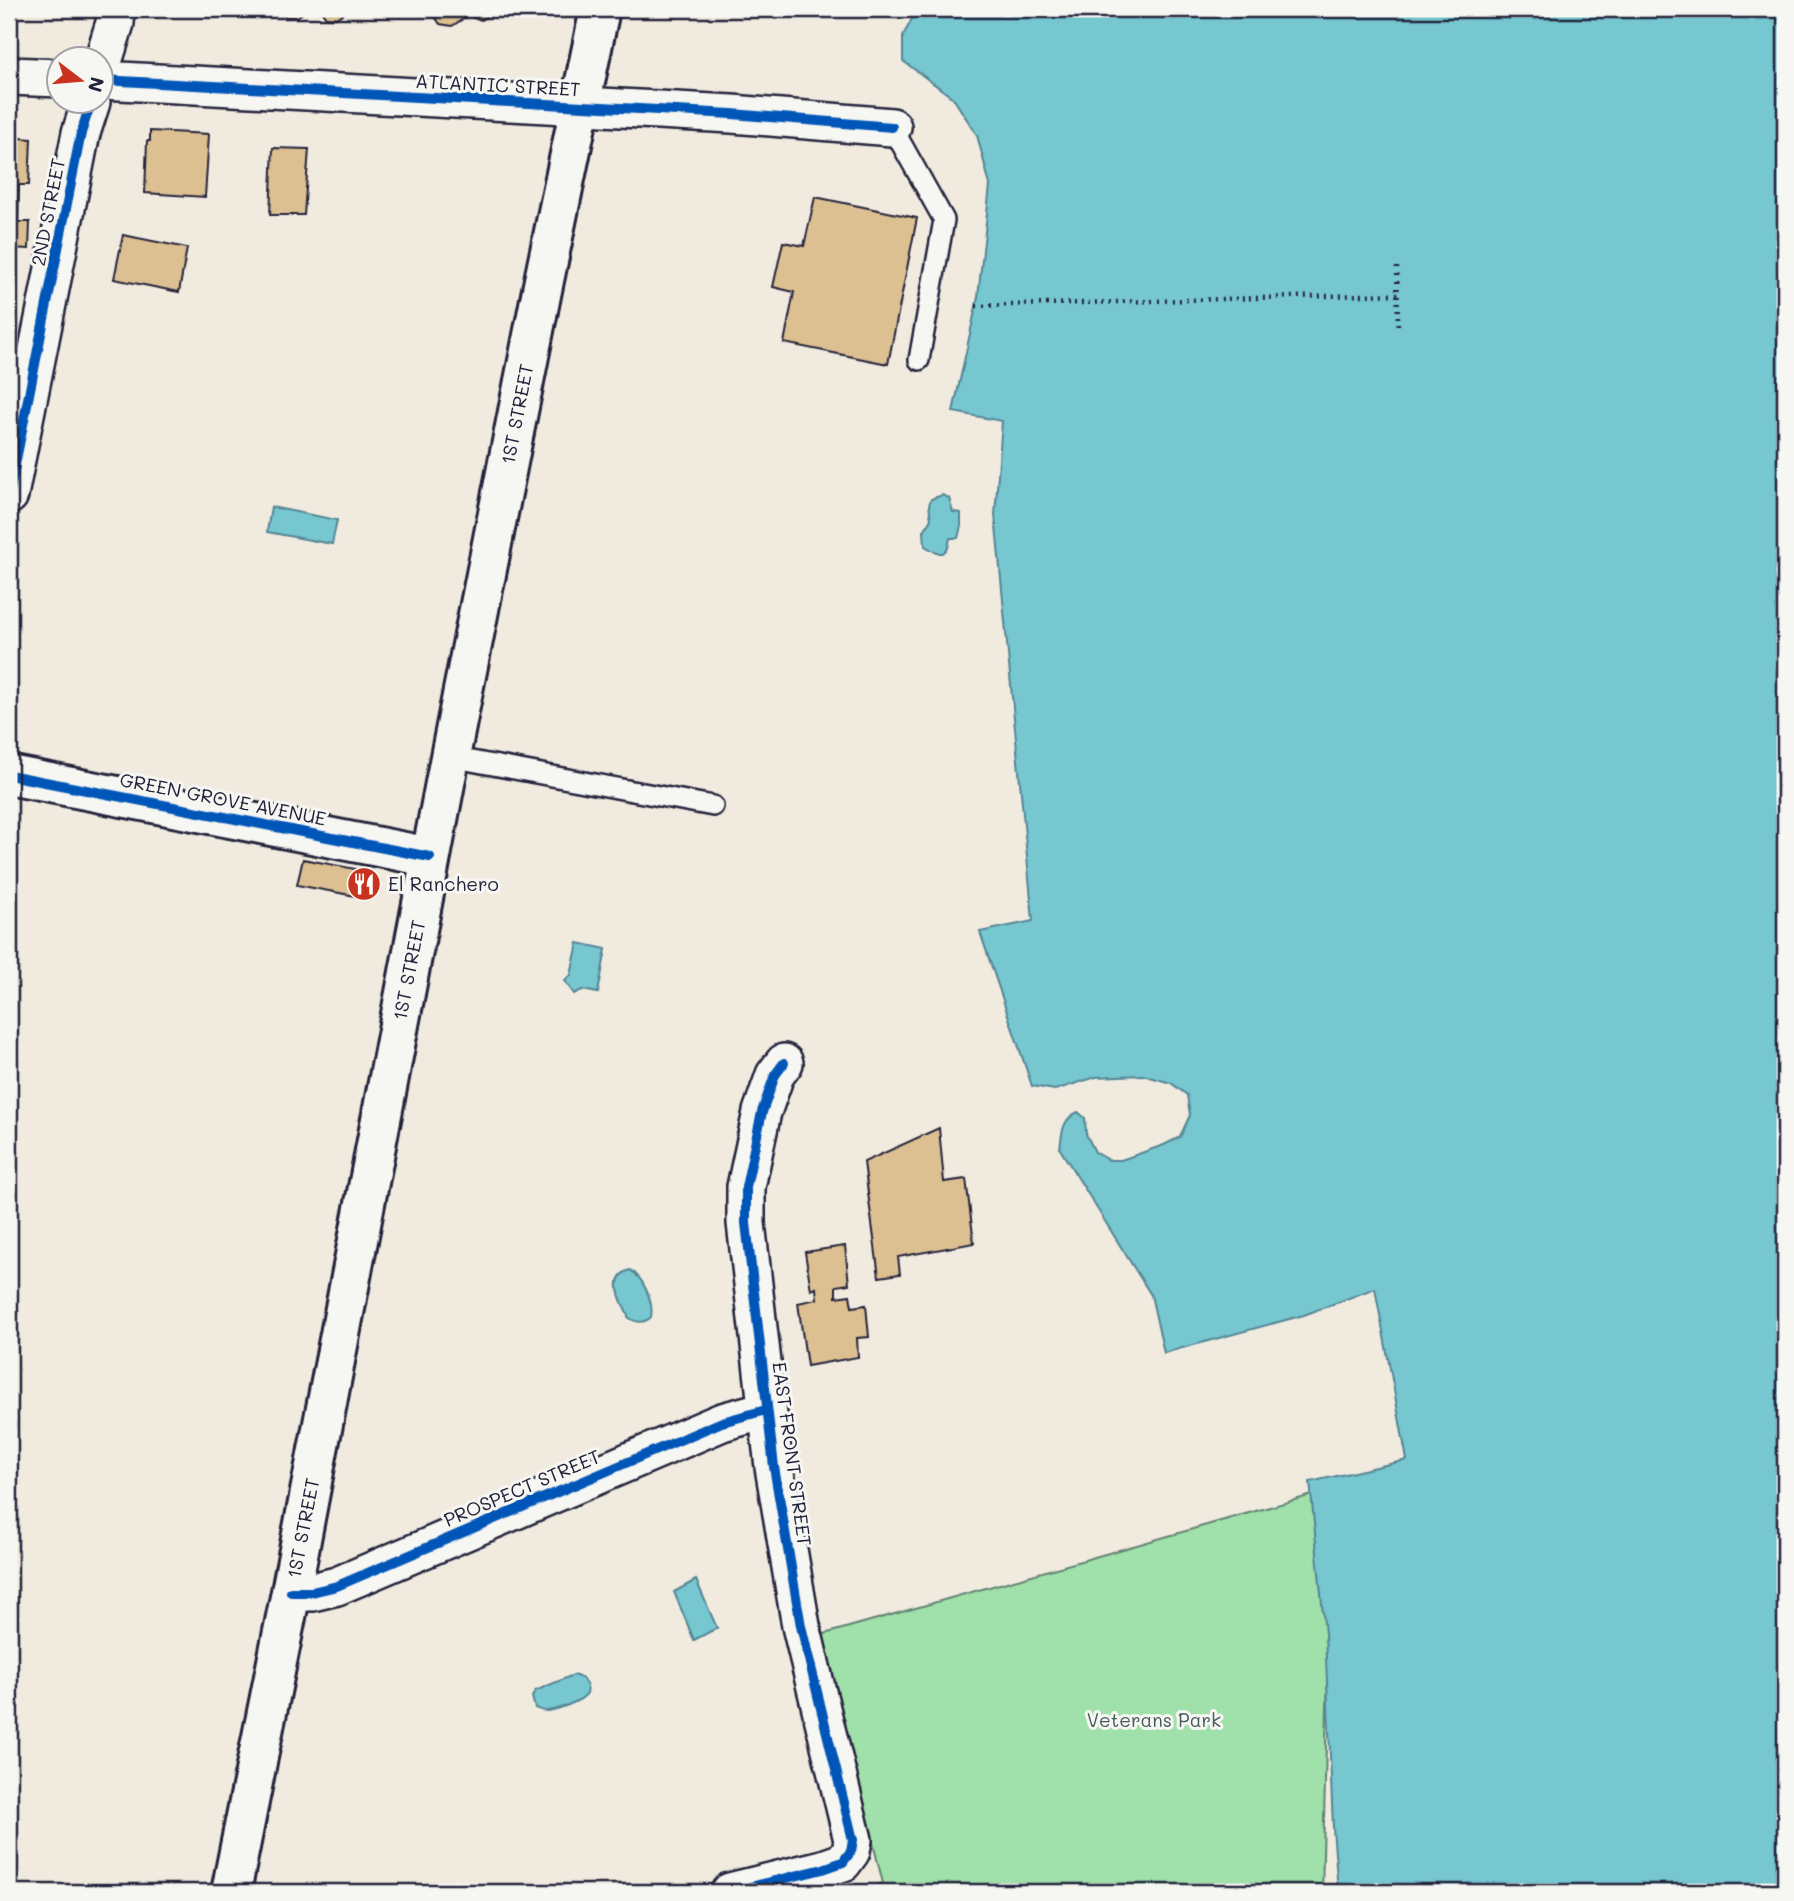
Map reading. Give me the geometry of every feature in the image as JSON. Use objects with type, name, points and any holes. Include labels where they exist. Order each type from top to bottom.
[{"type":"main road","name":"1ST STREET","points":[[232,1892],[430,857],[600,9]]},
{"type":"main road","name":"GREEN GROVE AVENUE","points":[[9,775],[430,857]]},
{"type":"street","points":[[108,46],[116,9]]},
{"type":"street","points":[[9,76],[46,77]]},
{"type":"street","name":"ATLANTIC STREET","points":[[116,81],[732,114],[892,127]]},
{"type":"street","name":"2ND STREET","points":[[9,495],[86,116]]},
{"type":"street","name":"EAST FRONT STREET","points":[[730,1892],[843,1862],[851,1851],[853,1840],[801,1626],[766,1410],[746,1223],[746,1187],[762,1112],[775,1075],[784,1063]]},
{"type":"street","name":"PROSPECT STREET","points":[[291,1592],[312,1592],[337,1586],[722,1422],[766,1410]]},
{"type":"lane","points":[[892,127],[944,220],[919,360]]},
{"type":"lane","points":[[450,757],[713,806]]},
{"type":"path","points":[[1397,267],[1398,326]]},
{"type":"path","points":[[976,306],[1398,294]]},
{"type":"green space","name":"Veterans Park","points":[[1333,1489],[1322,1892],[850,1892],[883,1883],[821,1635]]},
{"type":"water","points":[[914,9],[1785,9],[1785,1892],[1338,1892],[1325,1634],[1310,1482],[1407,1460],[1375,1288],[1304,1315],[1164,1353],[1151,1295],[1060,1149],[1066,1123],[1078,1112],[1085,1118],[1086,1134],[1095,1152],[1109,1160],[1121,1160],[1164,1145],[1180,1137],[1190,1115],[1187,1095],[1171,1083],[1143,1075],[1096,1077],[1055,1090],[1032,1086],[980,932],[1033,921],[995,515],[1002,421],[953,412],[978,297],[990,185],[977,135],[953,98],[903,61],[903,36],[914,15]]},
{"type":"water","points":[[942,495],[949,498],[953,512],[961,513],[961,526],[958,538],[950,538],[948,548],[943,553],[937,553],[925,546],[924,531],[931,519],[931,499]]},
{"type":"water","points":[[271,507],[337,520],[332,544],[267,532]]},
{"type":"water","points":[[578,943],[606,949],[598,993],[582,990],[574,994],[565,981],[571,975]]},
{"type":"water","points":[[630,1270],[639,1278],[649,1297],[651,1317],[643,1322],[629,1318],[618,1291],[619,1278]]},
{"type":"water","points":[[696,1580],[717,1628],[694,1640],[674,1592]]},
{"type":"water","points":[[573,1675],[582,1678],[585,1683],[587,1693],[584,1696],[555,1709],[544,1711],[535,1708],[532,1697],[535,1691]]},
{"type":"building","points":[[281,9],[304,9],[304,12],[297,17],[286,17]]},
{"type":"building","points":[[320,9],[350,9],[336,18],[326,17]]},
{"type":"building","points":[[430,9],[489,9],[488,15],[482,20],[473,18],[471,14],[452,26],[440,24]]},
{"type":"building","points":[[150,131],[209,134],[205,197],[145,193],[147,141],[150,141]]},
{"type":"building","points":[[9,137],[31,139],[29,185],[19,185],[18,222],[30,222],[29,249],[9,248]]},
{"type":"building","points":[[273,148],[309,149],[304,215],[270,215]]},
{"type":"building","points":[[815,197],[917,218],[888,364],[784,343],[794,292],[773,287],[783,242],[804,246]]},
{"type":"building","points":[[123,235],[187,248],[179,292],[114,279]]},
{"type":"building","points":[[303,859],[371,872],[366,898],[297,885]]},
{"type":"building","points":[[939,1128],[944,1182],[966,1179],[974,1243],[898,1257],[900,1274],[879,1277],[864,1162]]},
{"type":"building","points":[[845,1246],[849,1284],[836,1286],[836,1297],[850,1295],[852,1307],[866,1305],[869,1337],[857,1338],[858,1357],[807,1366],[798,1303],[817,1299],[816,1288],[811,1290],[805,1252]]},
{"type":"cycle path","points":[[116,81],[732,114],[892,127]]},
{"type":"cycle path","points":[[9,495],[86,116]]},
{"type":"cycle path","points":[[9,775],[430,857]]},
{"type":"cycle path","points":[[730,1892],[843,1862],[851,1851],[853,1840],[801,1626],[774,1467],[746,1223],[746,1187],[762,1112],[775,1075],[784,1063]]},
{"type":"cycle path","points":[[291,1592],[312,1592],[337,1586],[722,1422],[766,1410]]},
{"type":"place","name":"El Ranchero","points":[[364,884]]}]
